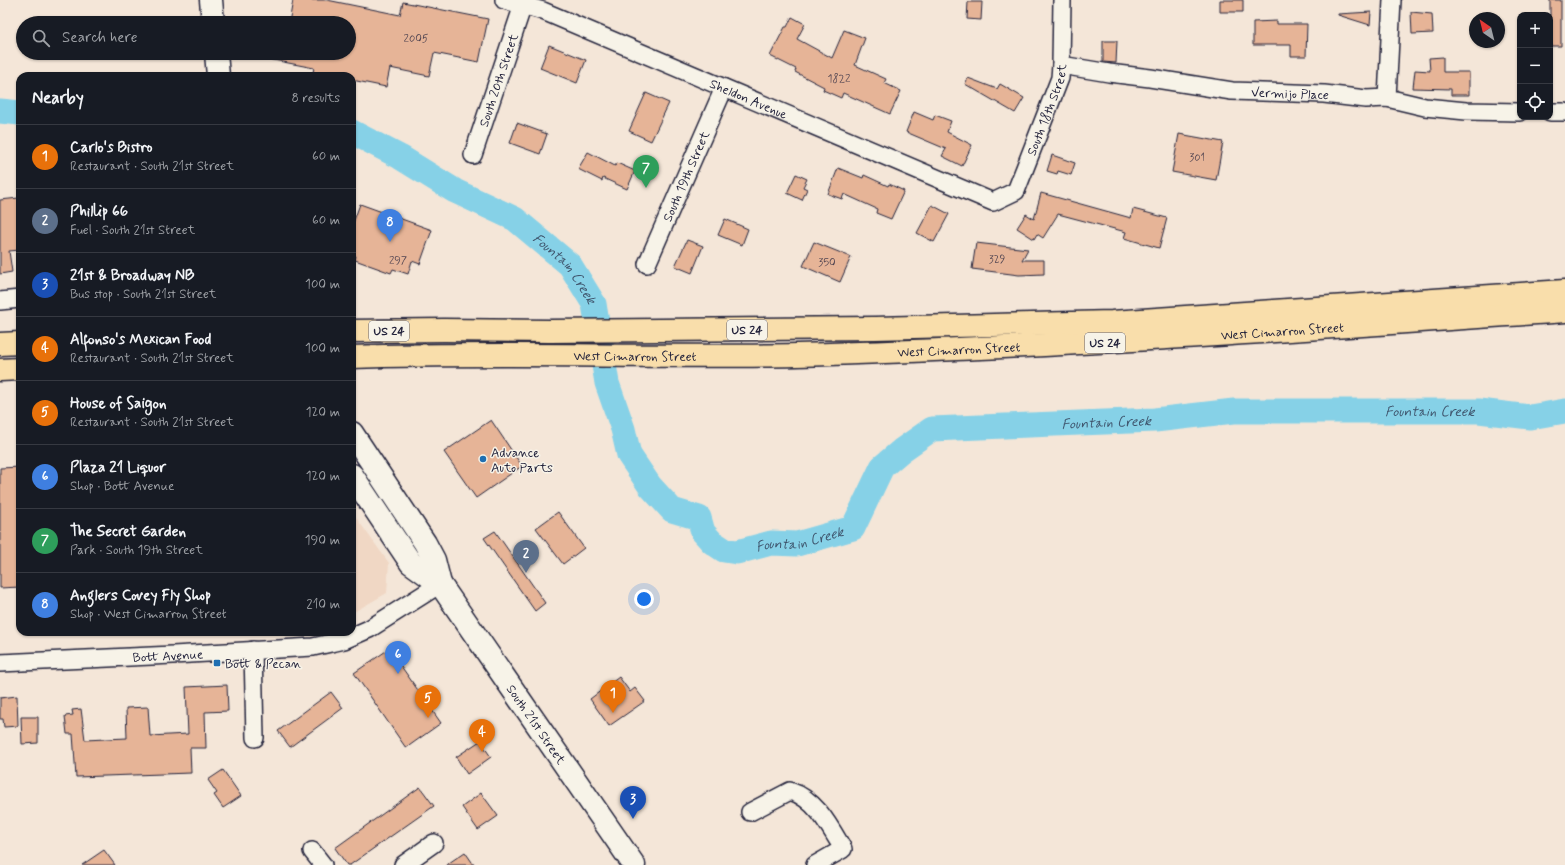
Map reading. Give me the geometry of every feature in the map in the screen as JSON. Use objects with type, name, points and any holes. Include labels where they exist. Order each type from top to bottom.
[{"type":"highway","name":"West Cimarron Street","points":[[356,332],[426,330],[550,331],[875,328],[1112,322],[1565,291]]},
{"type":"highway","name":"West Cimarron Street","points":[[356,357],[803,355],[957,350],[1114,342],[1565,311]]},
{"type":"highway","points":[[356,321],[426,330]]},
{"type":"highway","points":[[0,344],[16,343]]},
{"type":"highway","points":[[356,364],[363,360],[390,356]]},
{"type":"highway","points":[[0,370],[16,369]]},
{"type":"main road","points":[[211,0],[212,16]]},
{"type":"main road","name":"South 21st Street","points":[[356,439],[425,543],[434,560],[440,584]]},
{"type":"main road","name":"South 21st Street","points":[[356,481],[411,563],[440,584],[634,865]]},
{"type":"street","name":"Sheldon Avenue","points":[[504,0],[543,11],[993,202]]},
{"type":"street","name":"South 18th Street","points":[[993,202],[1016,191],[1060,78],[1062,0]]},
{"type":"street","points":[[1387,98],[1392,0]]},
{"type":"street","name":"South 20th Street","points":[[473,155],[524,5]]},
{"type":"street","name":"Vermijo Place","points":[[1061,65],[1232,91],[1324,94],[1366,100],[1387,98],[1425,107],[1517,112]]},
{"type":"street","name":"South 19th Street","points":[[647,264],[724,88]]},
{"type":"street","points":[[1553,112],[1565,112]]},
{"type":"street","points":[[0,301],[16,299]]},
{"type":"street","name":"Bott Avenue","points":[[356,635],[369,629],[440,584]]},
{"type":"street","name":"Bott Avenue","points":[[0,663],[313,647],[344,640],[353,636]]},
{"type":"street","points":[[253,650],[255,738]]},
{"type":"street","points":[[750,812],[790,791],[800,794],[824,817],[843,849],[815,865]]},
{"type":"street","points":[[403,865],[434,843]]},
{"type":"street","points":[[312,851],[323,865]]},
{"type":"shaded area","points":[[356,518],[389,563],[387,593],[356,611]]},
{"type":"building","points":[[293,0],[327,0],[400,15],[403,2],[488,19],[479,62],[434,53],[429,76],[390,68],[386,87],[356,81],[356,72],[313,72],[314,68],[273,60],[356,60],[356,16],[290,16]]},
{"type":"building","points":[[1220,0],[1243,0],[1243,12],[1220,12]]},
{"type":"building","points":[[1550,0],[1561,0],[1561,46],[1553,46],[1553,12],[1550,12]]},
{"type":"building","points":[[968,2],[982,2],[981,20],[967,19]]},
{"type":"building","points":[[1371,12],[1370,25],[1338,15],[1338,14]]},
{"type":"building","points":[[1411,12],[1432,14],[1433,33],[1412,34]]},
{"type":"building","points":[[792,17],[805,24],[797,39],[832,58],[844,30],[865,38],[855,65],[886,79],[884,83],[901,91],[890,114],[843,93],[841,98],[823,90],[824,87],[795,72],[796,69],[770,56]]},
{"type":"building","points":[[1277,21],[1277,24],[1307,24],[1306,56],[1291,56],[1291,45],[1253,45],[1253,22]]},
{"type":"building","points":[[1103,41],[1117,41],[1116,63],[1103,62]]},
{"type":"building","points":[[549,45],[586,60],[577,83],[540,68]]},
{"type":"building","points":[[1443,57],[1443,72],[1469,72],[1469,95],[1451,95],[1451,89],[1413,88],[1415,70],[1430,71],[1429,58]]},
{"type":"building","points":[[968,78],[997,89],[1000,84],[1024,98],[1015,113],[965,84]]},
{"type":"building","points":[[646,93],[669,103],[651,141],[629,131]]},
{"type":"building","points":[[914,112],[933,120],[935,115],[951,121],[947,132],[972,145],[962,166],[942,156],[946,149],[906,132]]},
{"type":"building","points":[[517,123],[547,134],[540,154],[510,143]]},
{"type":"building","points":[[1179,134],[1223,142],[1216,180],[1172,172]]},
{"type":"building","points":[[588,152],[615,166],[617,163],[635,171],[627,189],[603,178],[602,181],[578,169]]},
{"type":"building","points":[[1052,155],[1075,163],[1071,175],[1058,171],[1057,174],[1047,171]]},
{"type":"building","points":[[838,168],[863,178],[864,175],[888,186],[889,184],[904,191],[891,219],[876,213],[877,209],[844,194],[842,199],[828,194]]},
{"type":"building","points":[[796,174],[807,179],[803,187],[807,189],[802,200],[787,193]]},
{"type":"building","points":[[1041,193],[1131,218],[1133,209],[1167,218],[1159,248],[1124,238],[1126,232],[1058,214],[1043,238],[1037,234],[1034,239],[1017,228],[1026,214],[1034,219]]},
{"type":"building","points":[[16,198],[16,250],[9,251],[12,272],[0,274],[0,200]]},
{"type":"building","points":[[360,204],[432,230],[420,264],[412,261],[408,274],[393,269],[391,273],[356,260],[356,215]]},
{"type":"building","points":[[932,205],[949,214],[934,242],[917,233]]},
{"type":"building","points":[[725,219],[748,229],[742,245],[718,235]]},
{"type":"building","points":[[687,240],[703,246],[692,273],[675,266]]},
{"type":"building","points":[[814,242],[851,257],[840,282],[803,266]]},
{"type":"building","points":[[976,243],[1028,249],[1022,260],[1044,260],[1044,274],[1019,275],[972,269]]},
{"type":"building","name":"Advance Auto Parts","points":[[491,420],[522,466],[476,498],[444,452]]},
{"type":"building","points":[[16,467],[16,587],[0,588],[0,468]]},
{"type":"building","points":[[558,512],[584,548],[563,564],[536,528]]},
{"type":"building","points":[[495,531],[545,603],[535,611],[484,538]]},
{"type":"building","points":[[389,649],[441,723],[406,748],[354,673]]},
{"type":"building","points":[[619,677],[630,692],[635,688],[645,701],[609,726],[590,699]]},
{"type":"building","points":[[227,685],[228,711],[205,712],[206,748],[190,748],[191,773],[76,777],[73,734],[67,734],[65,716],[73,715],[72,710],[81,709],[85,740],[127,738],[126,708],[148,707],[150,736],[188,734],[186,687]]},
{"type":"building","points":[[331,692],[343,708],[290,747],[278,731]]},
{"type":"building","points":[[17,696],[18,726],[4,727],[3,719],[0,719],[0,698]]},
{"type":"building","points":[[21,717],[38,717],[38,743],[22,744]]},
{"type":"building","points":[[480,741],[491,757],[467,774],[456,757]]},
{"type":"building","points":[[223,770],[241,796],[223,808],[214,795],[217,793],[208,780]]},
{"type":"building","points":[[420,787],[434,806],[350,865],[347,865],[335,848]]},
{"type":"building","points":[[481,793],[498,816],[478,830],[462,807]]},
{"type":"building","points":[[104,850],[115,865],[82,865]]},
{"type":"building","points":[[465,852],[474,865],[446,865]]},
{"type":"waterway","name":"Fountain Creek","points":[[0,111],[16,113]]},
{"type":"waterway","name":"Fountain Creek","points":[[356,134],[400,157],[455,191],[515,219],[570,265],[594,304],[607,383],[623,429],[629,455],[650,486],[672,510],[699,518],[703,532],[712,542],[724,550],[737,552],[771,543],[797,544],[853,528],[882,467],[902,450],[932,429],[1155,420],[1234,411],[1479,411],[1530,417],[1565,411]]},
{"type":"place","name":"The Secret Garden","points":[[646,188]]},
{"type":"place","name":"Anglers Covey Fly Shop","points":[[390,242]]},
{"type":"place","name":"Advance Auto Parts","points":[[483,459]]},
{"type":"place","name":"Phillip 66","points":[[526,573]]},
{"type":"place","name":"Bott & Pecan","points":[[217,663]]},
{"type":"place","name":"Plaza 21 Liquor","points":[[398,674]]},
{"type":"place","name":"Carlo's Bistro","points":[[613,713]]},
{"type":"place","name":"House of Saigon","points":[[428,718]]},
{"type":"place","name":"Alfonso's Mexican Food","points":[[482,752]]},
{"type":"place","name":"21st & Broadway NB","points":[[633,819]]}]
